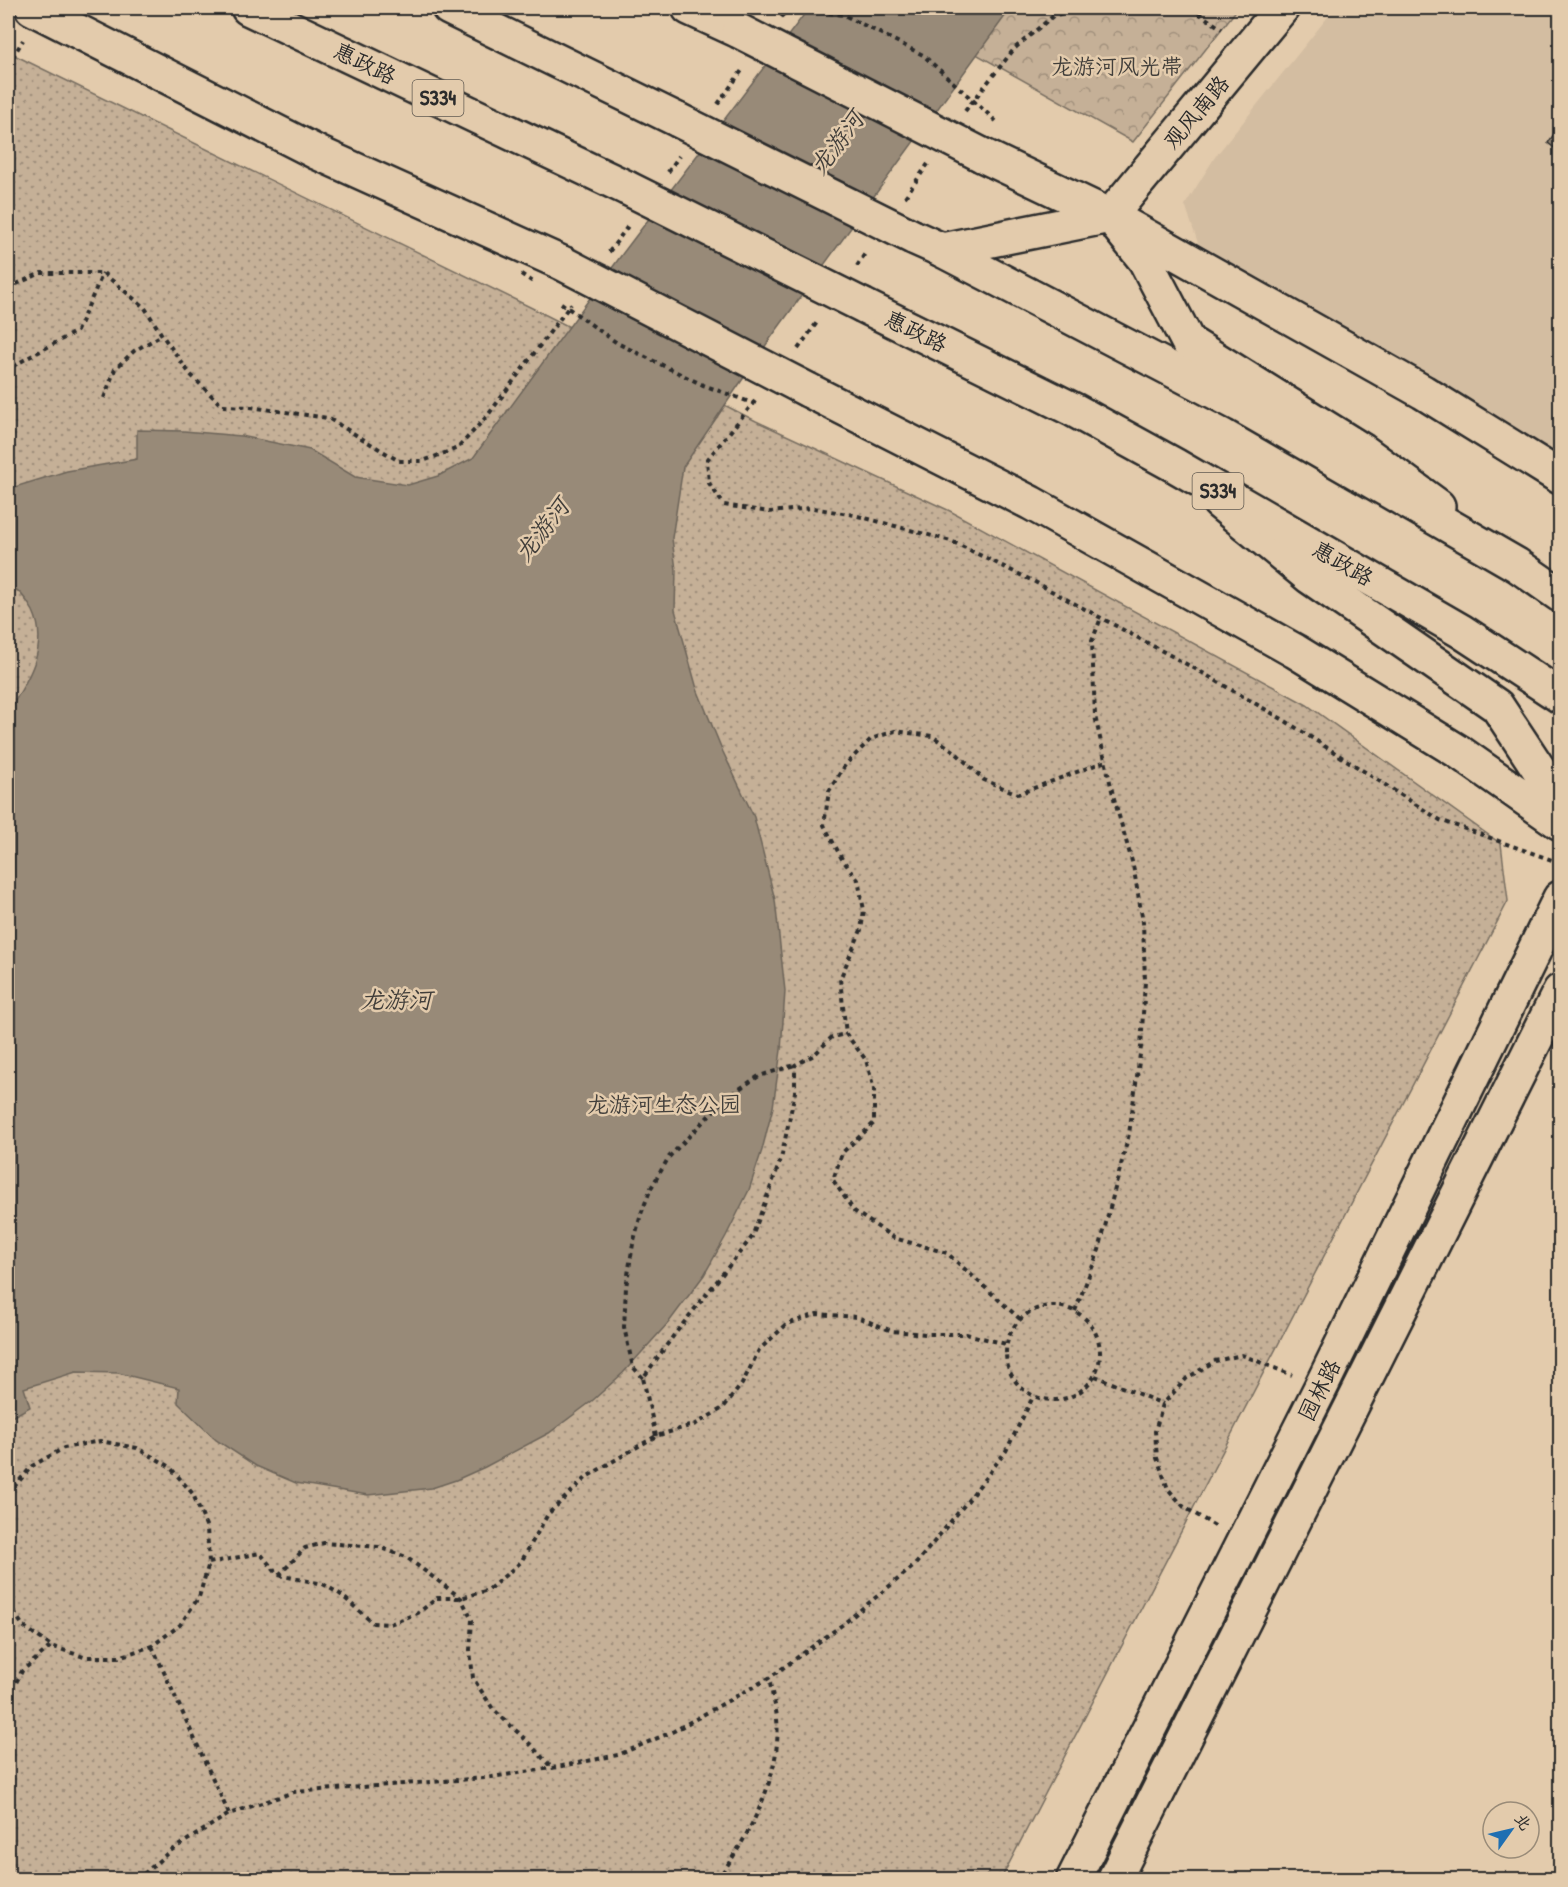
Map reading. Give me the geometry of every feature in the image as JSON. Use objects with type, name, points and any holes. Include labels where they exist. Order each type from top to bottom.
[{"type":"main road","points":[[32,8],[318,153],[562,263],[1031,503],[1295,651],[1459,752],[1560,823]]},
{"type":"main road","name":"惠政路","points":[[249,8],[631,203],[864,306],[1074,410],[1176,466],[1461,631],[1560,696]]},
{"type":"main road","points":[[448,8],[681,135],[927,243],[1240,405],[1517,565]]},
{"type":"main road","points":[[689,8],[739,31],[982,155],[1110,216],[1423,392],[1560,477]]},
{"type":"main road","name":"观风南路","points":[[1110,216],[1282,8]]},
{"type":"main road","points":[[927,243],[1110,216]]},
{"type":"main road","points":[[1110,216],[1145,260],[1188,342],[1363,451],[1560,595]]},
{"type":"main road","points":[[1176,466],[1310,577],[1497,706],[1560,801]]},
{"type":"main road","name":"园林路","points":[[1073,1880],[1321,1387],[1560,898]]},
{"type":"main road","name":"园林路","points":[[1113,1880],[1560,991]]},
{"type":"path","points":[[775,27],[791,8],[844,15],[923,55],[999,124]]},
{"type":"path","points":[[712,112],[747,65]]},
{"type":"path","points":[[663,179],[681,135]]},
{"type":"path","points":[[607,255],[631,203]]},
{"type":"path","points":[[8,288],[41,273],[103,273],[145,308],[190,374],[222,406],[250,407],[328,418],[399,461],[423,461],[458,448],[488,415],[572,303]]},
{"type":"path","points":[[13,366],[77,331],[103,273]]},
{"type":"path","points":[[521,274],[540,288]]},
{"type":"path","points":[[560,302],[617,344],[704,385],[769,408]]},
{"type":"path","points":[[104,398],[115,369],[134,351],[162,335]]},
{"type":"path","points":[[1075,1311],[1100,1250],[1129,1134],[1141,1047],[1145,992],[1143,922],[1133,865],[1113,795],[1095,716],[1092,641],[1101,618]]},
{"type":"path","points":[[1020,1319],[947,1253],[894,1238],[854,1211],[833,1180],[842,1153],[874,1123],[874,1089],[866,1060],[846,1034],[840,979],[861,930],[864,910],[858,880],[842,858],[824,825],[829,790],[845,765],[871,739],[895,731],[932,736],[954,751],[984,780],[1018,794],[1106,761]]},
{"type":"path","points":[[656,1436],[643,1378],[633,1367],[624,1327],[626,1287],[633,1244],[651,1188],[669,1157],[727,1097],[759,1076],[795,1065],[814,1055],[832,1037],[846,1034]]},
{"type":"path","points":[[643,1378],[752,1237],[781,1159],[795,1092],[795,1065]]},
{"type":"path","points":[[1046,1306],[1061,1306],[1075,1311],[1087,1320],[1096,1333],[1100,1347],[1100,1362],[1095,1376],[1086,1388],[1074,1396],[1061,1400],[1047,1400],[1033,1396],[1020,1388],[1010,1375],[1006,1360],[1006,1344],[1011,1330],[1032,1310],[1046,1306]]},
{"type":"path","points":[[209,1563],[260,1554],[278,1575],[323,1584],[340,1594],[373,1623],[390,1624],[418,1613],[437,1598],[461,1598],[488,1590],[521,1562],[548,1514],[588,1476],[656,1436],[696,1424],[723,1408],[742,1384],[759,1350],[787,1324],[817,1314],[857,1317],[892,1331],[966,1334],[1006,1344]]},
{"type":"path","points":[[1242,1542],[1184,1507],[1168,1489],[1157,1458],[1155,1431],[1162,1404],[1187,1377],[1215,1361],[1242,1355],[1321,1387]]},
{"type":"path","points":[[1095,1376],[1162,1404]]},
{"type":"path","points":[[137,1880],[170,1851],[229,1814],[294,1792],[485,1778],[552,1768],[618,1755],[674,1731],[768,1678],[842,1626],[914,1566],[1006,1451],[1033,1396]]},
{"type":"path","points":[[8,1494],[32,1466],[64,1448],[100,1441],[137,1448],[169,1466],[193,1494],[207,1528],[209,1563],[199,1597],[180,1625],[152,1646],[119,1657],[84,1657],[51,1646],[23,1626],[8,1603]]},
{"type":"path","points":[[278,1575],[305,1548],[324,1543],[379,1547],[406,1557],[461,1598],[472,1620],[470,1650],[474,1678],[493,1709],[552,1768]]},
{"type":"path","points":[[8,1698],[22,1671],[51,1646]]},
{"type":"path","points":[[152,1646],[229,1814]]},
{"type":"path","points":[[717,1880],[742,1840],[762,1801],[775,1759],[777,1719],[768,1678]]},
{"type":"shaded area","points":[[1335,8],[1560,8],[1560,454],[1198,243],[1185,205],[1215,157]]},
{"type":"green space","name":"龙游河风光带","points":[[894,8],[1238,8],[1133,142]]},
{"type":"green space","name":"龙游河生态公园","points":[[8,52],[530,307],[756,421],[950,511],[1307,705],[1501,844],[1508,901],[1001,1879],[8,1879]]},
{"type":"water","name":"龙游河","points":[[809,8],[1011,8],[770,339],[683,467],[672,538],[676,570],[675,610],[697,689],[723,752],[754,817],[775,900],[785,991],[781,1050],[773,1107],[762,1150],[749,1190],[704,1275],[669,1322],[623,1373],[592,1401],[549,1433],[485,1467],[432,1488],[368,1495],[296,1483],[256,1466],[216,1440],[178,1403],[179,1388],[118,1373],[76,1372],[24,1388],[30,1407],[8,1419],[8,712],[29,676],[38,651],[39,638],[38,624],[31,607],[20,592],[8,584],[8,489],[67,471],[137,459],[137,430],[241,436],[310,450],[355,477],[408,485],[438,476],[473,458],[623,253]]}]
